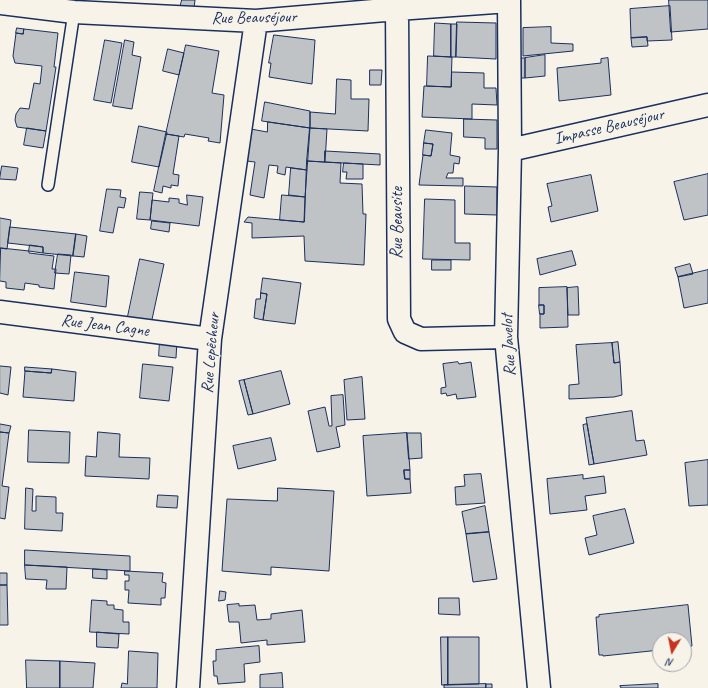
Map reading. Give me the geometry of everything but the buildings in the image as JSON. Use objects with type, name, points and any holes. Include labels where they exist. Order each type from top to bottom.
[{"type":"street","name":"Rue Beauséjour","points":[[0,3],[74,12],[256,21],[374,6],[397,9],[509,1]]},
{"type":"street","name":"Rue Javelot","points":[[509,1],[510,150],[506,337],[539,688]]},
{"type":"street","name":"Rue Beausite","points":[[397,9],[399,319],[406,332],[421,339],[506,337]]},
{"type":"street","name":"Rue Lepêcheur","points":[[188,688],[210,339],[256,21]]},
{"type":"street","name":"Impasse Beauséjour","points":[[510,150],[708,105]]},
{"type":"street","name":"Rue Jean Cagne","points":[[0,312],[210,339]]},
{"type":"lane","points":[[48,185],[74,12]]}]
